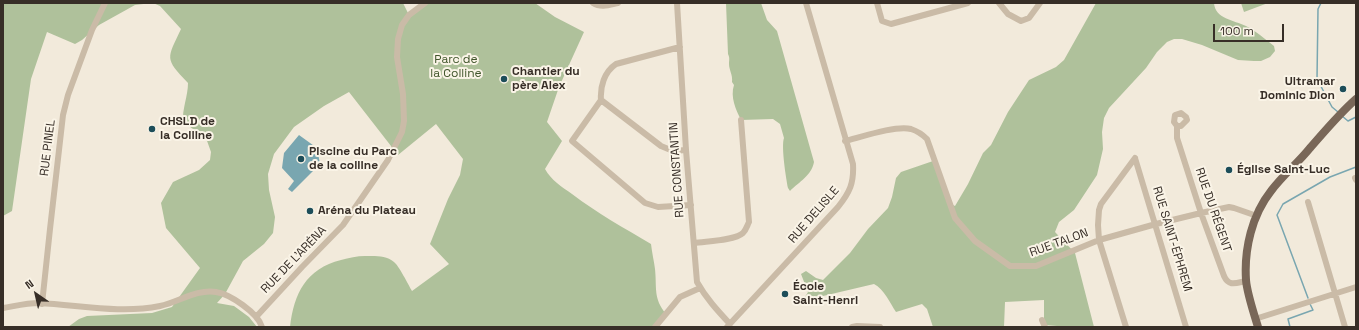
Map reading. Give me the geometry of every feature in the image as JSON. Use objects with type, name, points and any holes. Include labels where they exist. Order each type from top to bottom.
[{"type":"main road","points":[[1258,327],[1246,281],[1247,250],[1257,216],[1271,190],[1328,127],[1356,99]]},
{"type":"street","name":"RUE PINEL","points":[[42,304],[63,115],[68,95],[92,30],[105,3]]},
{"type":"street","name":"RUE DE L'ARÉNA","points":[[256,317],[302,266],[343,225],[388,160],[402,132],[404,121],[403,94],[397,56],[399,35],[402,25],[408,15],[425,3]]},
{"type":"street","points":[[593,3],[603,6],[618,3]]},
{"type":"street","name":"RUE CONSTANTIN","points":[[677,3],[686,150],[697,282],[711,304],[728,325]]},
{"type":"street","name":"RUE DELISLE","points":[[728,325],[838,207],[850,191],[853,179],[853,164],[806,3]]},
{"type":"street","points":[[877,3],[882,21],[891,24],[968,3]]},
{"type":"street","points":[[999,3],[1008,14],[1021,22],[1029,18],[1040,3]]},
{"type":"street","points":[[680,47],[616,64],[609,70],[602,84],[600,93],[601,100],[572,141],[645,203],[658,206],[691,205]]},
{"type":"street","points":[[601,100],[661,146],[673,151],[686,150]]},
{"type":"street","points":[[694,243],[739,236],[747,228],[749,222],[741,120]]},
{"type":"street","name":"RUE DU RÉGENT","points":[[1177,126],[1177,138],[1201,213],[1226,281],[1233,284],[1246,281]]},
{"type":"street","name":"RUE TALON","points":[[846,141],[894,129],[910,129],[923,135],[927,139],[955,218],[975,240],[1010,266],[1036,266],[1099,240],[1156,224],[1229,207],[1257,216]]},
{"type":"street","name":"RUE SAINT-ÉPHREM","points":[[1099,240],[1098,225],[1101,204],[1136,158],[1186,327]]},
{"type":"street","points":[[1308,202],[1345,327]]},
{"type":"street","points":[[1099,240],[1126,327]]},
{"type":"street","points":[[1255,318],[1356,287]]},
{"type":"street","points":[[655,327],[680,297],[700,288]]},
{"type":"street","points":[[3,308],[26,304],[42,304],[81,308],[130,310],[166,304],[198,292],[215,292],[225,294],[239,302],[259,320],[262,327]]},
{"type":"street","points":[[1042,320],[1045,327]]},
{"type":"street","points":[[852,327],[880,327]]},
{"type":"green space","points":[[3,3],[152,3],[135,5],[99,25],[82,40],[75,44],[47,32],[31,79],[12,211],[3,216]]},
{"type":"green space","name":"Parc de la Colline","points":[[153,3],[403,3],[409,15],[427,3],[535,3],[555,17],[584,32],[559,87],[547,122],[562,141],[545,169],[550,177],[581,201],[651,244],[655,269],[657,298],[666,314],[655,327],[290,327],[295,303],[304,284],[319,269],[329,264],[359,256],[388,258],[396,264],[412,291],[449,264],[430,244],[448,199],[460,175],[463,159],[436,124],[398,155],[349,92],[324,106],[294,127],[274,154],[268,174],[269,190],[275,217],[273,233],[264,244],[243,261],[225,294],[217,303],[234,306],[249,317],[257,327],[68,327],[79,319],[87,316],[152,313],[172,307],[200,268],[166,228],[161,203],[173,182],[199,170],[210,160],[211,152],[206,138],[183,122],[183,112],[188,83],[175,68],[170,58],[181,29],[160,6]]},
{"type":"green space","points":[[726,3],[761,3],[767,20],[777,31],[814,162],[808,175],[790,191],[788,188],[784,162],[784,138],[780,124],[773,119],[741,120],[736,108],[733,99],[734,85],[729,66]]},
{"type":"green space","points":[[1096,3],[1214,3],[1215,8],[1221,16],[1253,30],[1274,46],[1275,51],[1270,57],[1261,61],[1238,60],[1202,45],[1182,39],[1174,39],[1167,42],[1157,52],[1146,68],[1109,108],[1104,118],[1102,132],[1103,149],[1097,175],[1074,210],[1059,222],[1055,232],[1075,253],[1094,327],[1044,325],[1044,300],[1005,302],[1004,327],[933,327],[927,309],[922,304],[896,312],[884,293],[874,284],[806,300],[805,297],[808,292],[801,274],[806,271],[816,278],[823,280],[850,253],[868,229],[888,208],[896,178],[901,172],[936,160],[953,205],[955,206],[968,184],[983,153],[991,145],[1008,112],[1029,80],[1056,67],[1064,60]]},
{"type":"green space","points":[[1241,3],[1268,3],[1244,12]]},
{"type":"water","name":"Piscine du Parc de la colline","points":[[299,135],[317,148],[320,164],[292,192],[288,189],[294,181],[282,168],[284,153]]},
{"type":"waterway","points":[[1321,3],[1318,9],[1317,79],[1332,107],[1338,112]]},
{"type":"waterway","points":[[1342,116],[1348,121],[1356,117]]},
{"type":"waterway","points":[[1308,298],[1277,215],[1283,204],[1330,177],[1356,167]]},
{"type":"waterway","points":[[1290,327],[1288,319],[1313,310],[1310,304]]},
{"type":"place","name":"Chantier du père Alex","points":[[504,79]]},
{"type":"place","name":"Ultramar Dominic Dion","points":[[1343,89]]},
{"type":"place","name":"CHSLD de la Colline","points":[[152,129]]},
{"type":"place","name":"Piscine du Parc de la colline","points":[[301,159]]},
{"type":"place","name":"Église Saint-Luc","points":[[1229,170]]},
{"type":"place","name":"Aréna du Plateau","points":[[310,211]]},
{"type":"place","name":"École Saint-Henri","points":[[785,294]]}]
